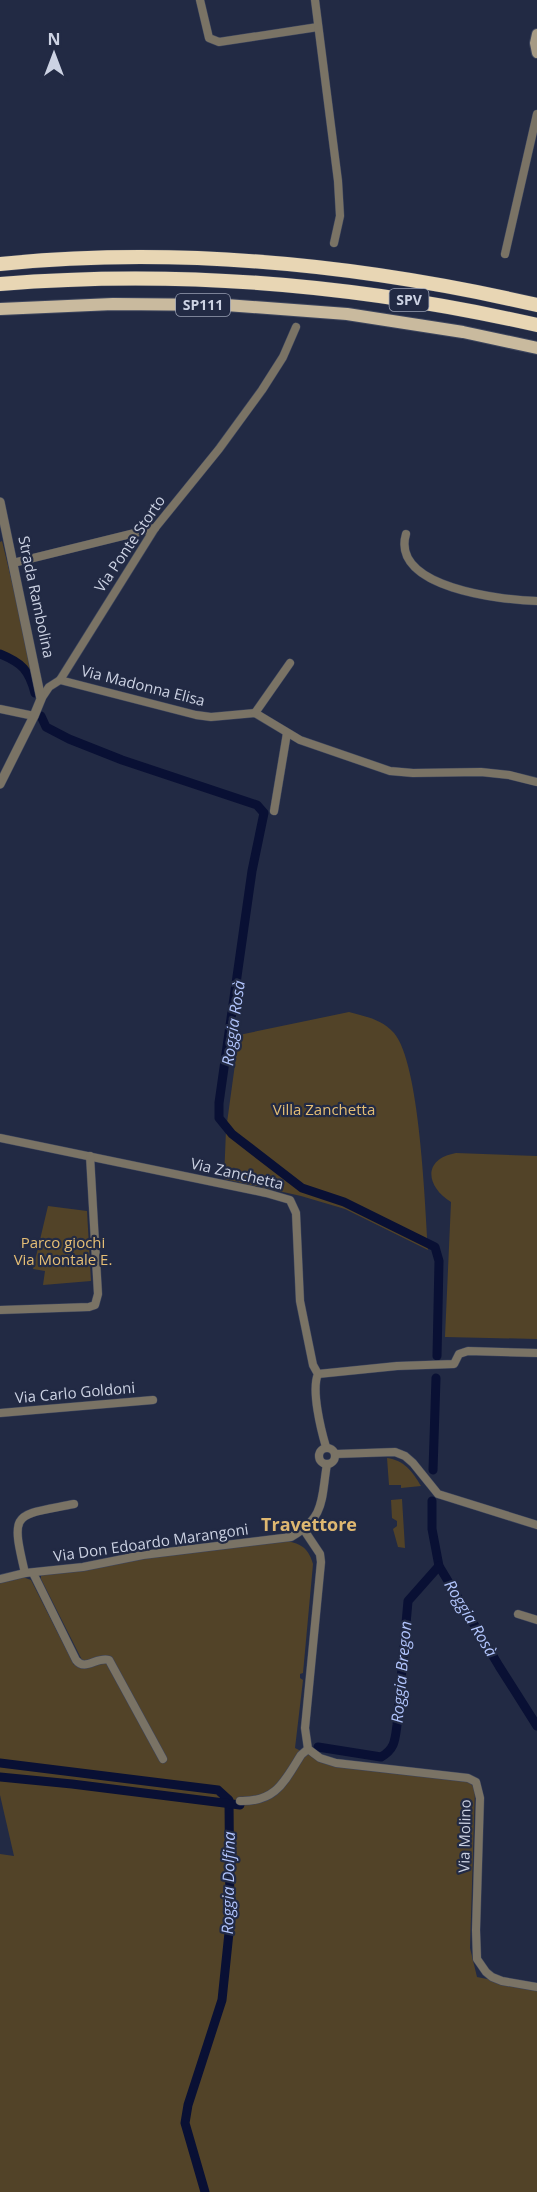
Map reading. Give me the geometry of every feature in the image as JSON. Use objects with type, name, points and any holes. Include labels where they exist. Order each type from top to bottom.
[{"type":"highway","name":"SPV","points":[[0,264],[28,261],[147,259],[280,264],[422,282],[537,305]]},
{"type":"highway","name":"SPV","points":[[0,286],[25,282],[156,278],[279,284],[408,300],[537,325]]},
{"type":"main road","points":[[537,34],[535,43],[537,53]]},
{"type":"main road","name":"SP111","points":[[0,309],[112,304],[226,305],[347,314],[463,332],[537,348]]},
{"type":"street","points":[[200,0],[209,38],[219,42],[318,27]]},
{"type":"street","points":[[315,0],[338,181],[340,216],[334,243]]},
{"type":"street","points":[[505,254],[537,114]]},
{"type":"street","name":"Via Ponte Storto","points":[[0,784],[41,699],[49,687],[60,680],[155,528],[219,449],[262,390],[283,357],[296,327]]},
{"type":"street","name":"Strada Rambolina","points":[[0,502],[41,699]]},
{"type":"street","points":[[13,563],[155,528]]},
{"type":"street","points":[[406,534],[402,545],[409,561],[444,585],[498,599],[537,601]]},
{"type":"street","points":[[290,663],[255,713],[287,733],[354,760],[390,771],[481,772],[510,775],[537,782]]},
{"type":"street","name":"Via Madonna Elisa","points":[[60,680],[196,715],[211,717],[255,713]]},
{"type":"street","points":[[0,709],[34,716]]},
{"type":"street","points":[[274,811],[287,733]]},
{"type":"street","name":"Via Zanchetta","points":[[0,1138],[266,1193],[290,1200],[296,1213],[295,1239],[300,1301],[313,1365],[318,1374],[315,1383],[320,1428],[326,1448]]},
{"type":"street","points":[[0,1310],[95,1305],[98,1294],[90,1156]]},
{"type":"street","points":[[318,1374],[397,1366],[454,1364],[459,1354],[468,1351],[537,1353]]},
{"type":"street","name":"Via Carlo Goldoni","points":[[0,1413],[153,1400]]},
{"type":"street","points":[[326,1448],[332,1449],[336,1454],[334,1461],[327,1464],[321,1462],[319,1458],[319,1452],[326,1448]]},
{"type":"street","points":[[336,1454],[395,1452],[405,1456],[413,1463],[438,1494],[537,1525]]},
{"type":"street","points":[[240,1801],[254,1802],[271,1796],[308,1749],[305,1728],[321,1563],[320,1554],[304,1530],[321,1506],[327,1464]]},
{"type":"street","points":[[74,1504],[24,1515],[17,1525],[17,1539],[29,1573],[79,1664],[85,1665],[101,1659],[110,1660],[163,1760]]},
{"type":"street","name":"Via Don Edoardo Marangoni","points":[[0,1580],[29,1573],[83,1567],[143,1556],[283,1539],[304,1530]]},
{"type":"street","points":[[518,1614],[537,1620]]},
{"type":"street","name":"Via Molino","points":[[308,1749],[320,1758],[336,1763],[468,1778],[476,1782],[480,1798],[477,1959],[492,1977],[537,1987]]},
{"type":"green space","points":[[2,541],[33,669],[25,676],[12,662],[0,656],[0,542]]},
{"type":"green space","name":"Villa Zanchetta","points":[[349,1012],[384,1025],[394,1033],[403,1049],[410,1073],[420,1136],[428,1250],[345,1209],[301,1196],[224,1179],[226,1130],[239,1035]]},
{"type":"green space","points":[[456,1153],[537,1156],[537,1339],[445,1337],[451,1202],[436,1189],[431,1174],[437,1161]]},
{"type":"green space","name":"Parco giochi Via Montale E.","points":[[48,1206],[87,1211],[91,1281],[43,1285],[45,1271],[33,1269]]},
{"type":"green space","points":[[387,1458],[398,1461],[407,1468],[421,1486],[401,1488],[401,1485],[389,1485]]},
{"type":"green space","points":[[402,1499],[405,1548],[398,1547],[393,1529],[397,1526],[397,1521],[392,1518],[391,1500]]},
{"type":"green space","points":[[279,1540],[301,1546],[308,1553],[313,1564],[303,1673],[300,1674],[303,1680],[295,1748],[325,1763],[467,1779],[475,1789],[470,1948],[477,1977],[537,1989],[537,2192],[0,2192],[0,1854],[14,1856],[0,1795],[0,1580],[20,1576],[31,1580],[74,1665],[82,1660],[41,1579],[41,1572]]},
{"type":"waterway","name":"Roggia Rosà","points":[[0,654],[24,668],[35,693]]},
{"type":"waterway","name":"Roggia Rosà","points":[[41,716],[46,727],[69,739],[122,760],[257,805],[264,813],[252,871],[219,1103],[219,1118],[232,1134],[302,1188],[344,1202],[435,1247],[439,1261],[437,1356]]},
{"type":"waterway","name":"Roggia Rosà","points":[[433,1470],[436,1378]]},
{"type":"waterway","name":"Roggia Rosà","points":[[432,1501],[432,1529],[439,1566],[537,1726]]},
{"type":"waterway","name":"Roggia Bregon","points":[[318,1747],[381,1757],[392,1747],[397,1725],[408,1601],[439,1566]]},
{"type":"waterway","name":"Roggia Dolfina","points":[[0,1763],[218,1790],[229,1800],[230,1923],[222,2000],[188,2105],[185,2123],[205,2192]]},
{"type":"waterway","name":"Roggia Bregon","points":[[0,1777],[240,1805]]},
{"type":"district","name":"Travettore","points":[[309,1525]]}]
